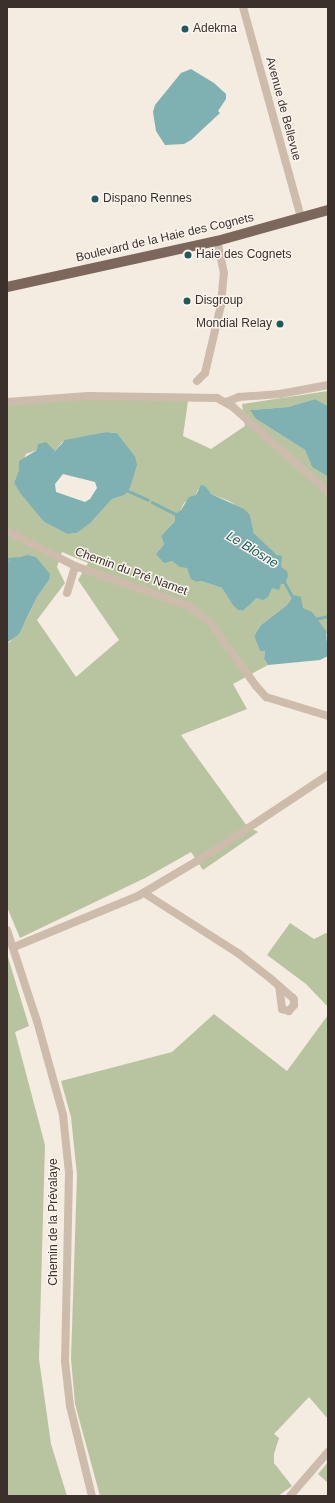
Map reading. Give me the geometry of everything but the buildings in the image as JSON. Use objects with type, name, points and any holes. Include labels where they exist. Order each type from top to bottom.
[{"type":"main road","name":"Boulevard de la Haie des Cognets","points":[[7,287],[217,241],[328,210]]},
{"type":"street","name":"Avenue de Bellevue","points":[[243,7],[301,218]]},
{"type":"street","points":[[197,381],[205,373],[222,300],[224,272],[217,241]]},
{"type":"street","points":[[226,402],[239,397],[280,394],[328,385]]},
{"type":"street","points":[[7,402],[88,396],[204,397],[226,402],[328,492]]},
{"type":"street","name":"Chemin du Pré Namet","points":[[7,531],[75,566],[175,600],[199,613],[216,630],[256,686],[266,697],[328,716]]},
{"type":"street","points":[[67,593],[75,566]]},
{"type":"street","points":[[14,947],[144,893],[212,852],[328,775]]},
{"type":"street","points":[[144,893],[252,959],[279,986]]},
{"type":"street","name":"Chemin de la Prévalaye","points":[[7,930],[14,947],[63,1115],[69,1173],[65,1362],[70,1406],[92,1496]]},
{"type":"street","points":[[290,1496],[328,1452]]},
{"type":"green space","points":[[328,391],[328,406],[315,399],[288,407],[251,410],[256,419],[305,450],[312,467],[328,477],[328,636],[317,619],[303,608],[294,595],[287,605],[261,625],[254,636],[260,651],[265,651],[264,659],[268,665],[233,684],[247,709],[181,735],[247,826],[258,832],[203,870],[191,852],[145,878],[20,938],[7,907],[7,643],[10,642],[25,622],[37,597],[49,580],[13,561],[7,562],[7,401],[83,395],[189,394],[183,436],[211,449],[245,426],[242,404]],"holes":[[[106,432],[117,433],[135,456],[130,488],[125,495],[112,499],[77,533],[69,534],[44,522],[14,483],[26,454],[37,450],[55,451],[62,442]],[[198,489],[229,501],[250,515],[254,533],[277,555],[281,567],[267,597],[257,598],[244,610],[232,604],[222,588],[201,581],[197,582],[187,568],[156,554],[164,544],[161,536],[175,521],[184,503],[196,495]],[[62,552],[88,563],[78,580],[119,640],[76,677],[37,620],[65,583],[57,567]]]},
{"type":"green space","points":[[290,923],[314,939],[328,932],[328,1007],[306,984],[267,955]]},
{"type":"green space","points":[[7,954],[29,1026],[15,1032],[45,1145],[39,1359],[51,1444],[67,1496],[7,1496]]},
{"type":"green space","points":[[214,1014],[287,1071],[328,1015],[328,1419],[309,1397],[274,1434],[279,1438],[274,1454],[274,1463],[292,1486],[278,1496],[100,1496],[75,1404],[71,1359],[77,1175],[71,1117],[61,1081],[172,1052]]},
{"type":"green space","points":[[328,1462],[328,1483],[318,1474]]},
{"type":"water","points":[[191,69],[214,83],[226,94],[226,99],[218,111],[220,113],[191,140],[184,144],[165,145],[156,131],[153,112],[155,105],[181,73]]},
{"type":"water","points":[[315,399],[328,406],[328,477],[312,467],[305,450],[256,419],[250,410],[288,407]]},
{"type":"water","points":[[106,432],[117,433],[135,456],[137,465],[130,488],[125,495],[112,499],[90,523],[77,533],[68,534],[44,522],[14,483],[19,470],[19,461],[37,450],[38,444],[46,442],[55,451],[65,440]],"holes":[[[63,474],[95,482],[97,488],[90,499],[85,502],[56,492],[55,484]]]},
{"type":"water","points":[[201,485],[205,486],[211,494],[244,509],[250,515],[254,533],[277,555],[282,556],[281,567],[287,571],[288,576],[285,584],[281,584],[279,590],[272,588],[268,597],[263,600],[257,598],[244,610],[238,610],[232,604],[222,588],[201,581],[197,582],[191,579],[187,568],[180,567],[172,561],[164,563],[156,554],[164,544],[161,536],[175,521],[175,514],[181,510],[189,497],[196,495]]},
{"type":"water","points":[[27,555],[36,557],[50,574],[49,580],[37,597],[19,634],[7,643],[7,562]]},
{"type":"water","points":[[294,595],[301,597],[303,608],[312,612],[326,631],[328,656],[320,660],[268,665],[264,659],[265,651],[260,651],[254,636],[261,625],[287,605]]},
{"type":"waterway","name":"Le Blosne","points":[[126,490],[148,500]]},
{"type":"waterway","name":"Le Blosne","points":[[152,502],[178,515]]},
{"type":"waterway","name":"Le Blosne","points":[[7,559],[22,558]]},
{"type":"waterway","name":"Le Blosne","points":[[284,581],[294,599]]},
{"type":"waterway","name":"Le Blosne","points":[[315,619],[328,616]]},
{"type":"place","name":"Adekma","points":[[185,29]]},
{"type":"place","name":"Dispano Rennes","points":[[95,199]]},
{"type":"place","name":"Haie des Cognets","points":[[188,255]]},
{"type":"place","name":"Disgroup","points":[[187,301]]},
{"type":"place","name":"Mondial Relay","points":[[280,324]]}]
